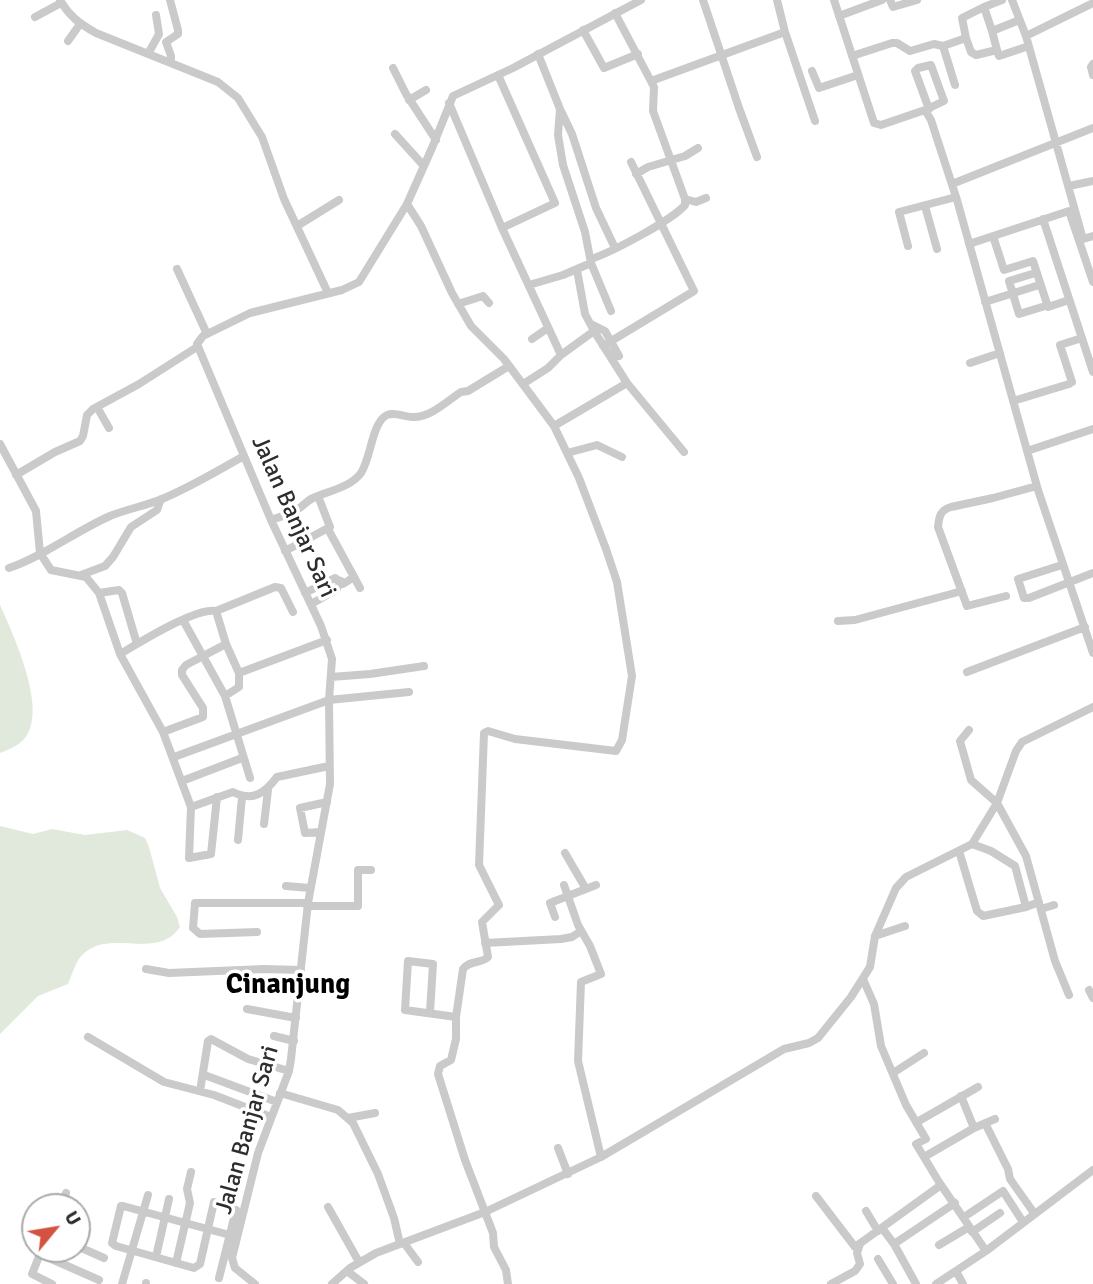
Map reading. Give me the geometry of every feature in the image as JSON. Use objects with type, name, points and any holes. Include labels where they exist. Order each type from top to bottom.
[{"type":"street","points":[[170,0],[178,30],[178,34],[166,42],[172,57],[171,62]]},
{"type":"street","points":[[703,0],[757,157]]},
{"type":"street","points":[[777,0],[815,121]]},
{"type":"street","points":[[834,0],[870,115],[877,125],[927,109],[941,105],[944,99],[933,67],[927,65],[915,71],[927,109],[956,197],[1037,486],[1062,565],[1090,635],[1093,653]]},
{"type":"street","points":[[839,16],[882,0]]},
{"type":"street","points":[[890,0],[892,7],[917,0]]},
{"type":"street","points":[[997,50],[974,55],[965,38],[962,18],[1002,0]]},
{"type":"street","points":[[1012,0],[1026,36],[1093,266]]},
{"type":"street","points":[[16,475],[80,441],[87,415],[197,347],[199,340],[207,334],[250,313],[353,286],[364,276],[407,204],[453,96],[638,1]]},
{"type":"street","points":[[35,17],[61,2],[80,24],[230,89],[262,137],[284,199],[328,293]]},
{"type":"street","points":[[1026,36],[1075,7],[1093,3]]},
{"type":"street","points":[[984,7],[999,56],[1026,47]]},
{"type":"street","points":[[528,285],[577,270],[661,223],[685,205],[653,111],[654,87],[615,13]]},
{"type":"street","points":[[148,54],[159,34],[156,15]]},
{"type":"street","points":[[992,31],[1017,21]]},
{"type":"street","points":[[68,41],[80,24]]},
{"type":"street","points":[[583,30],[604,68],[638,54]]},
{"type":"street","points":[[651,81],[785,32]]},
{"type":"street","points":[[852,56],[892,43],[897,43],[906,51],[934,44],[943,46],[965,38]]},
{"type":"street","points":[[943,46],[955,85]]},
{"type":"street","points":[[538,54],[572,134],[596,208],[615,248]]},
{"type":"street","points":[[1093,64],[1093,75]]},
{"type":"street","points":[[393,68],[409,100],[436,140]]},
{"type":"street","points":[[813,71],[819,88]]},
{"type":"street","points":[[498,75],[555,203],[502,228]]},
{"type":"street","points":[[806,94],[858,75]]},
{"type":"street","points":[[409,100],[426,90]]},
{"type":"street","points":[[449,103],[502,228],[561,355]]},
{"type":"street","points":[[560,109],[559,150],[585,232],[591,261],[611,311]]},
{"type":"street","points":[[952,184],[1093,128]]},
{"type":"street","points":[[395,134],[424,166]]},
{"type":"street","points":[[636,174],[698,148]]},
{"type":"street","points":[[607,343],[694,293],[632,162]]},
{"type":"street","points":[[1069,186],[1093,181]]},
{"type":"street","points":[[908,246],[899,212],[956,197]]},
{"type":"street","points":[[685,199],[696,202],[706,198]]},
{"type":"street","points":[[297,226],[339,200]]},
{"type":"street","points":[[407,204],[421,226],[471,326],[523,384],[554,426],[567,453],[617,582],[632,676],[622,740],[619,749],[613,752],[569,744],[515,739],[488,731],[484,733],[479,865],[499,905],[482,922],[488,957],[463,969],[456,1017],[456,1039],[451,1060],[440,1066],[438,1074],[494,1239],[494,1247],[506,1270],[508,1284]]},
{"type":"street","points":[[925,206],[937,249]]},
{"type":"street","points":[[969,244],[1069,211],[1093,282]]},
{"type":"street","points":[[1043,219],[1093,372]]},
{"type":"street","points":[[993,236],[1004,270],[1033,261],[1048,307],[1069,300]]},
{"type":"street","points":[[1083,239],[1093,236]]},
{"type":"street","points":[[177,269],[207,334]]},
{"type":"street","points":[[577,270],[585,314],[593,327],[620,356]]},
{"type":"street","points":[[1032,274],[1009,281],[1019,314],[1042,307]]},
{"type":"street","points":[[985,302],[1037,286]]},
{"type":"street","points":[[458,304],[483,296],[489,303]]},
{"type":"street","points":[[523,384],[548,369],[593,327]]},
{"type":"street","points":[[532,339],[548,328]]},
{"type":"street","points":[[1013,401],[1071,383],[1060,345],[1082,338]]},
{"type":"street","points":[[607,343],[627,383],[684,452]]},
{"type":"street","name":"Jalan Banjar Sari","points":[[197,347],[271,520],[327,640],[332,659],[329,700],[330,784],[307,904],[289,1071],[258,1153],[233,1236],[232,1263],[255,1284]]},
{"type":"street","points":[[970,363],[1000,353]]},
{"type":"street","points":[[271,520],[293,512],[306,502],[346,484],[362,472],[378,425],[385,416],[396,414],[414,418],[427,415],[461,392],[509,366]]},
{"type":"street","points":[[554,426],[627,383]]},
{"type":"street","points":[[97,407],[109,428]]},
{"type":"street","points":[[1027,451],[1093,429]]},
{"type":"street","points":[[0,444],[37,515],[40,553],[53,571],[81,575],[104,566],[113,557],[131,527],[159,508],[161,499]]},
{"type":"street","points":[[567,453],[595,444],[622,457]]},
{"type":"street","points":[[9,568],[27,562],[112,515],[161,499],[218,473],[244,456]]},
{"type":"street","points":[[1006,596],[970,607],[938,527],[939,517],[944,509],[1037,486]]},
{"type":"street","points":[[318,496],[330,527],[328,528],[360,589]]},
{"type":"street","points":[[285,551],[328,528]]},
{"type":"street","points":[[1062,565],[1018,579],[1023,596],[1029,598],[1093,573]]},
{"type":"street","points":[[81,575],[96,587],[120,654],[174,757],[191,807],[189,858],[211,854],[217,797]]},
{"type":"street","points":[[305,593],[335,578],[343,584],[354,577]]},
{"type":"street","points":[[311,604],[336,590],[341,581]]},
{"type":"street","points":[[120,654],[205,610],[216,611],[278,586],[293,612]]},
{"type":"street","points":[[99,593],[119,590],[122,593],[137,644]]},
{"type":"street","points":[[838,621],[855,620],[962,591]]},
{"type":"street","points":[[216,611],[226,644],[239,673],[239,687],[225,696]]},
{"type":"street","points":[[183,620],[225,696],[250,778]]},
{"type":"street","points":[[967,672],[1085,627]]},
{"type":"street","points":[[239,673],[327,640]]},
{"type":"street","points":[[163,732],[205,714],[182,673],[186,665],[226,644]]},
{"type":"street","points":[[331,677],[424,666]]},
{"type":"street","points":[[174,757],[329,700],[409,692]]},
{"type":"street","points":[[332,1284],[359,1262],[485,1212],[568,1174],[784,1049],[815,1041],[870,967],[875,936],[898,884],[906,877],[972,844],[997,803],[1016,751],[1023,742],[1093,707]]},
{"type":"street","points":[[969,730],[960,741],[969,775],[975,785],[997,803],[1026,856],[1055,961],[1069,995]]},
{"type":"street","points":[[182,781],[242,758]]},
{"type":"street","points":[[191,807],[233,792],[249,797],[268,789],[277,777],[329,766]]},
{"type":"street","points":[[264,824],[268,789]]},
{"type":"street","points":[[238,840],[242,797]]},
{"type":"street","points":[[320,832],[305,833],[300,808],[327,802]]},
{"type":"street","points":[[972,844],[991,851],[1015,866],[1026,907]]},
{"type":"street","points":[[959,850],[977,911],[983,916],[1026,907],[1054,905]]},
{"type":"street","points":[[565,853],[586,889]]},
{"type":"street","points":[[257,932],[200,934],[193,928],[195,903],[358,906],[358,870],[371,870]]},
{"type":"street","points":[[564,885],[601,974],[581,982],[578,1061],[601,1157]]},
{"type":"street","points":[[555,917],[546,904],[596,885]]},
{"type":"street","points":[[286,886],[310,888]]},
{"type":"street","points":[[875,936],[905,926]]},
{"type":"street","points":[[485,943],[561,939],[572,937],[581,931]]},
{"type":"street","points":[[430,1012],[432,963],[408,961],[405,1010],[456,1017]]},
{"type":"street","points":[[146,969],[169,973],[264,968],[301,970]]},
{"type":"street","points":[[863,979],[874,1004],[881,1046],[906,1105],[926,1139],[916,1144],[986,1251]]},
{"type":"street","points":[[247,1009],[296,1018]]},
{"type":"street","points":[[274,1036],[294,1041]]},
{"type":"street","points":[[88,1037],[164,1082],[200,1091],[271,1118]]},
{"type":"street","points":[[200,1091],[208,1041],[211,1039],[248,1059],[289,1071]]},
{"type":"street","points":[[893,1073],[924,1053]]},
{"type":"street","points":[[207,1076],[279,1098],[338,1110],[348,1118],[378,1174],[402,1243],[418,1262]]},
{"type":"street","points":[[917,1122],[978,1087]]},
{"type":"street","points":[[961,1097],[974,1128]]},
{"type":"street","points":[[348,1118],[375,1113]]},
{"type":"street","points":[[924,1157],[995,1119]]},
{"type":"street","points":[[985,1123],[1010,1178],[1034,1213]]},
{"type":"street","points":[[558,1147],[568,1174]]},
{"type":"street","points":[[936,1284],[986,1251],[1093,1170]]},
{"type":"street","points":[[176,1263],[190,1203],[187,1189],[191,1172]]},
{"type":"street","points":[[816,1196],[852,1246],[860,1244],[942,1185]]},
{"type":"street","points":[[964,1217],[1003,1191],[1023,1222]]},
{"type":"street","points":[[121,1284],[148,1195]]},
{"type":"street","points":[[156,1257],[169,1199]]},
{"type":"street","points":[[214,1202],[207,1229],[198,1266],[194,1268],[112,1243],[119,1208],[123,1206],[165,1217],[185,1223],[207,1229],[233,1236]]},
{"type":"street","points":[[894,1244],[955,1203]]},
{"type":"street","points":[[328,1207],[359,1262]]},
{"type":"street","points":[[219,1278],[233,1236],[236,1210]]},
{"type":"street","points":[[866,1211],[894,1244],[916,1284]]},
{"type":"street","points":[[939,1245],[1000,1213]]},
{"type":"street","points":[[838,1283],[860,1264],[857,1253],[860,1244]]},
{"type":"street","points":[[91,1252],[104,1258]]},
{"type":"street","points":[[878,1259],[893,1284]]},
{"type":"street","points":[[36,1263],[32,1274],[52,1284]]},
{"type":"street","points":[[65,1263],[99,1280]]},
{"type":"street","points":[[347,1271],[364,1284]]},
{"type":"street","points":[[956,1271],[964,1284]]},
{"type":"shaded area","points":[[0,605],[26,670],[33,706],[32,722],[25,738],[0,753]]},
{"type":"shaded area","points":[[0,826],[33,834],[52,829],[85,835],[127,830],[145,838],[160,888],[180,927],[170,937],[159,942],[94,947],[83,954],[68,984],[38,996],[0,1034]]},
{"type":"district","name":"Cinanjung","points":[[288,986]]}]
